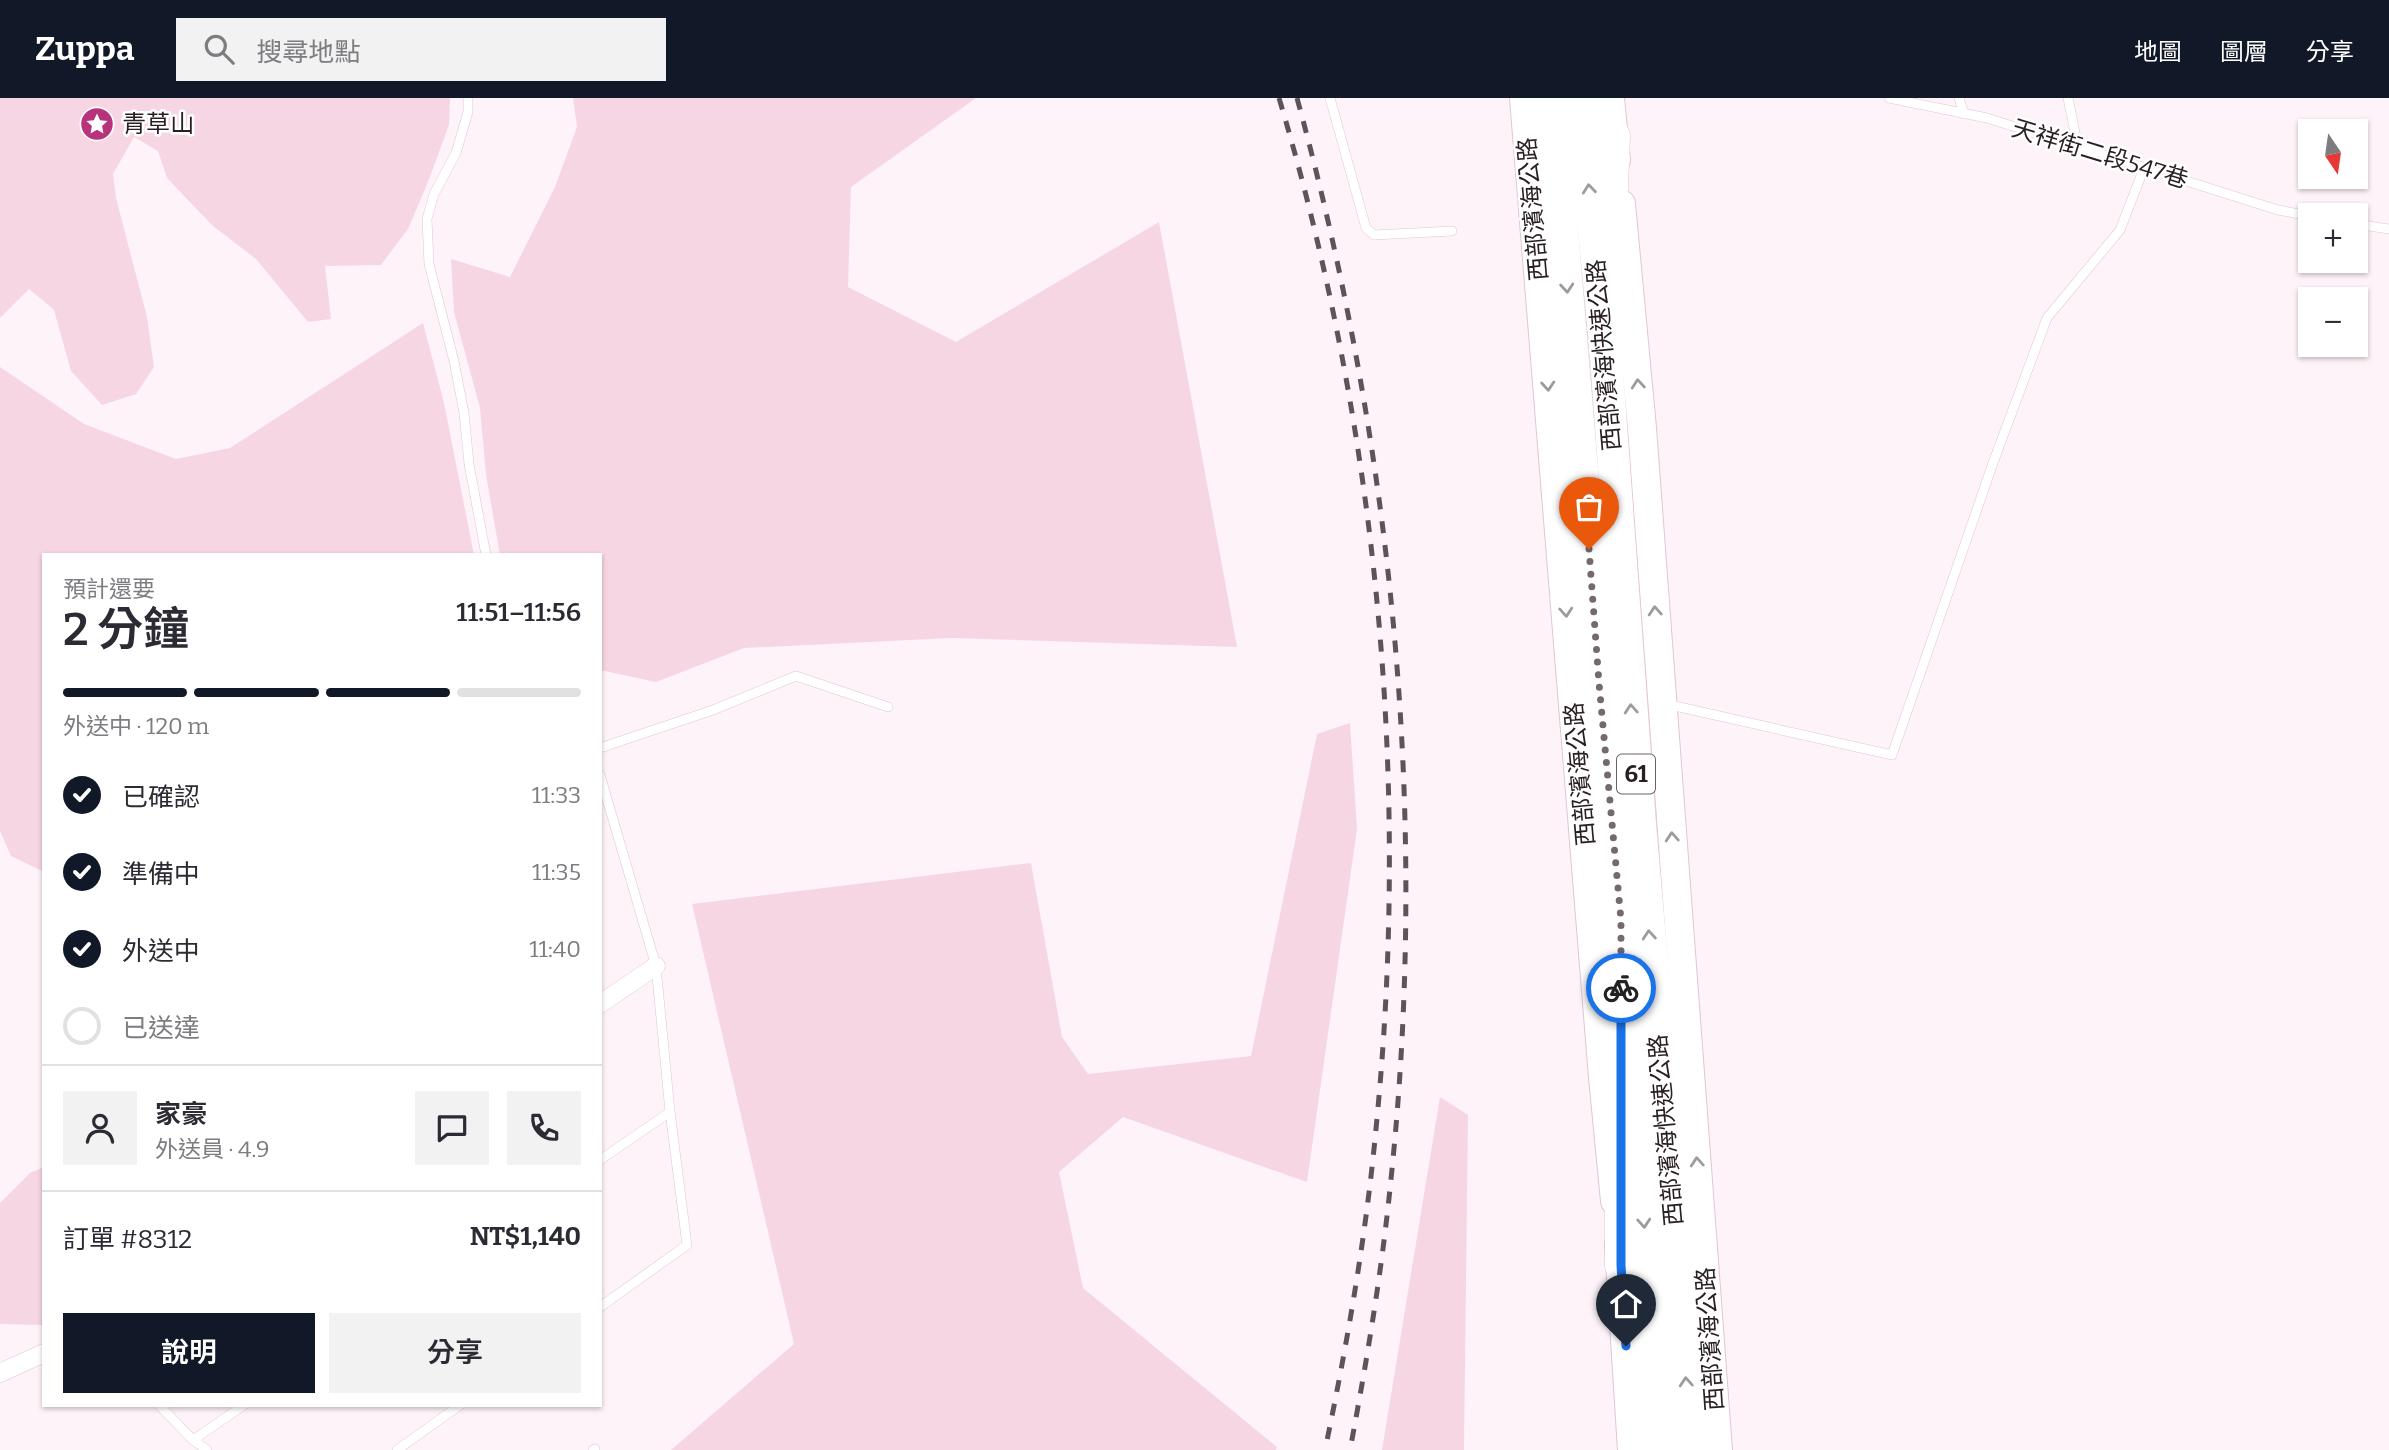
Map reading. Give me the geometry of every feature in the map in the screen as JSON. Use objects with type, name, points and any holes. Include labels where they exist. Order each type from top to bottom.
[{"type":"highway","name":"西部濱海快速公路","points":[[1551,98],[1621,920],[1661,1450]]},
{"type":"highway","name":"西部濱海快速公路","points":[[1581,98],[1605,343],[1638,797],[1691,1450]]},
{"type":"highway","points":[[1605,343],[1614,136]]},
{"type":"highway","points":[[1621,920],[1621,1265]]},
{"type":"main road","name":"西部濱海公路","points":[[1524,98],[1603,1077],[1621,1265],[1632,1450]]},
{"type":"main road","name":"西部濱海公路","points":[[1610,98],[1642,428],[1718,1450]]},
{"type":"street","points":[[602,1003],[656,966]]},
{"type":"street","points":[[0,1373],[42,1354]]},
{"type":"lane","points":[[468,98],[468,112],[456,153],[434,194],[427,219],[429,264],[459,387],[469,464],[486,553]]},
{"type":"lane","points":[[1330,98],[1366,228],[1374,235],[1452,231]]},
{"type":"lane","name":"天祥街二段547巷","points":[[1889,98],[1964,114],[2298,213]]},
{"type":"lane","points":[[1959,98],[1964,114]]},
{"type":"lane","points":[[2068,98],[2078,147]]},
{"type":"lane","points":[[1661,704],[1892,755],[1993,463],[2047,318],[2120,230],[2144,168]]},
{"type":"lane","points":[[2368,226],[2389,229]]},
{"type":"lane","points":[[602,747],[713,710],[796,676],[888,707]]},
{"type":"lane","points":[[602,782],[656,966],[670,1112],[687,1245],[602,1306]]},
{"type":"lane","points":[[602,1159],[670,1112]]},
{"type":"lane","points":[[161,1407],[193,1440],[207,1450]]},
{"type":"lane","points":[[193,1440],[241,1407]]},
{"type":"lane","points":[[397,1450],[457,1407]]},
{"type":"shaded area","points":[[0,98],[450,98],[449,125],[408,229],[381,265],[325,266],[331,319],[308,322],[256,259],[213,226],[167,178],[158,151],[134,137],[113,174],[116,198],[147,317],[154,367],[136,394],[102,405],[71,371],[54,310],[29,289],[0,318]]},
{"type":"shaded area","points":[[573,98],[976,98],[851,187],[848,287],[956,342],[1159,222],[1237,647],[951,638],[744,648],[656,682],[602,670],[602,553],[500,553],[486,475],[480,408],[454,312],[451,259],[510,277],[555,187],[577,127]]},
{"type":"shaded area","points":[[423,323],[444,403],[474,553],[42,553],[42,871],[11,856],[0,831],[0,367],[84,424],[176,459],[230,448]]},
{"type":"shaded area","points":[[1350,723],[1357,829],[1307,1182],[1123,1117],[1059,1172],[1083,1288],[1277,1447],[1276,1450],[671,1450],[794,1344],[692,904],[1031,863],[1062,1037],[1088,1074],[1251,1056],[1317,734]]},
{"type":"shaded area","points":[[1440,1097],[1468,1115],[1464,1450],[1382,1450]]},
{"type":"shaded area","points":[[42,1168],[42,1325],[0,1324],[0,1203],[30,1173]]},
{"type":"railway","points":[[1279,98],[1313,222],[1340,348],[1362,475],[1377,603],[1386,732],[1389,861],[1386,990],[1377,1118],[1356,1285],[1325,1450]]},
{"type":"railway","points":[[1297,98],[1330,230],[1358,364],[1379,499],[1394,634],[1403,770],[1406,906],[1402,1043],[1383,1247],[1350,1450]]},
{"type":"way so far","points":[[1589,549],[1621,920],[1621,988]]},
{"type":"place","name":"青草山","points":[[97,124]]},
{"type":"route","points":[[1621,988],[1621,1265],[1626,1346]]}]
